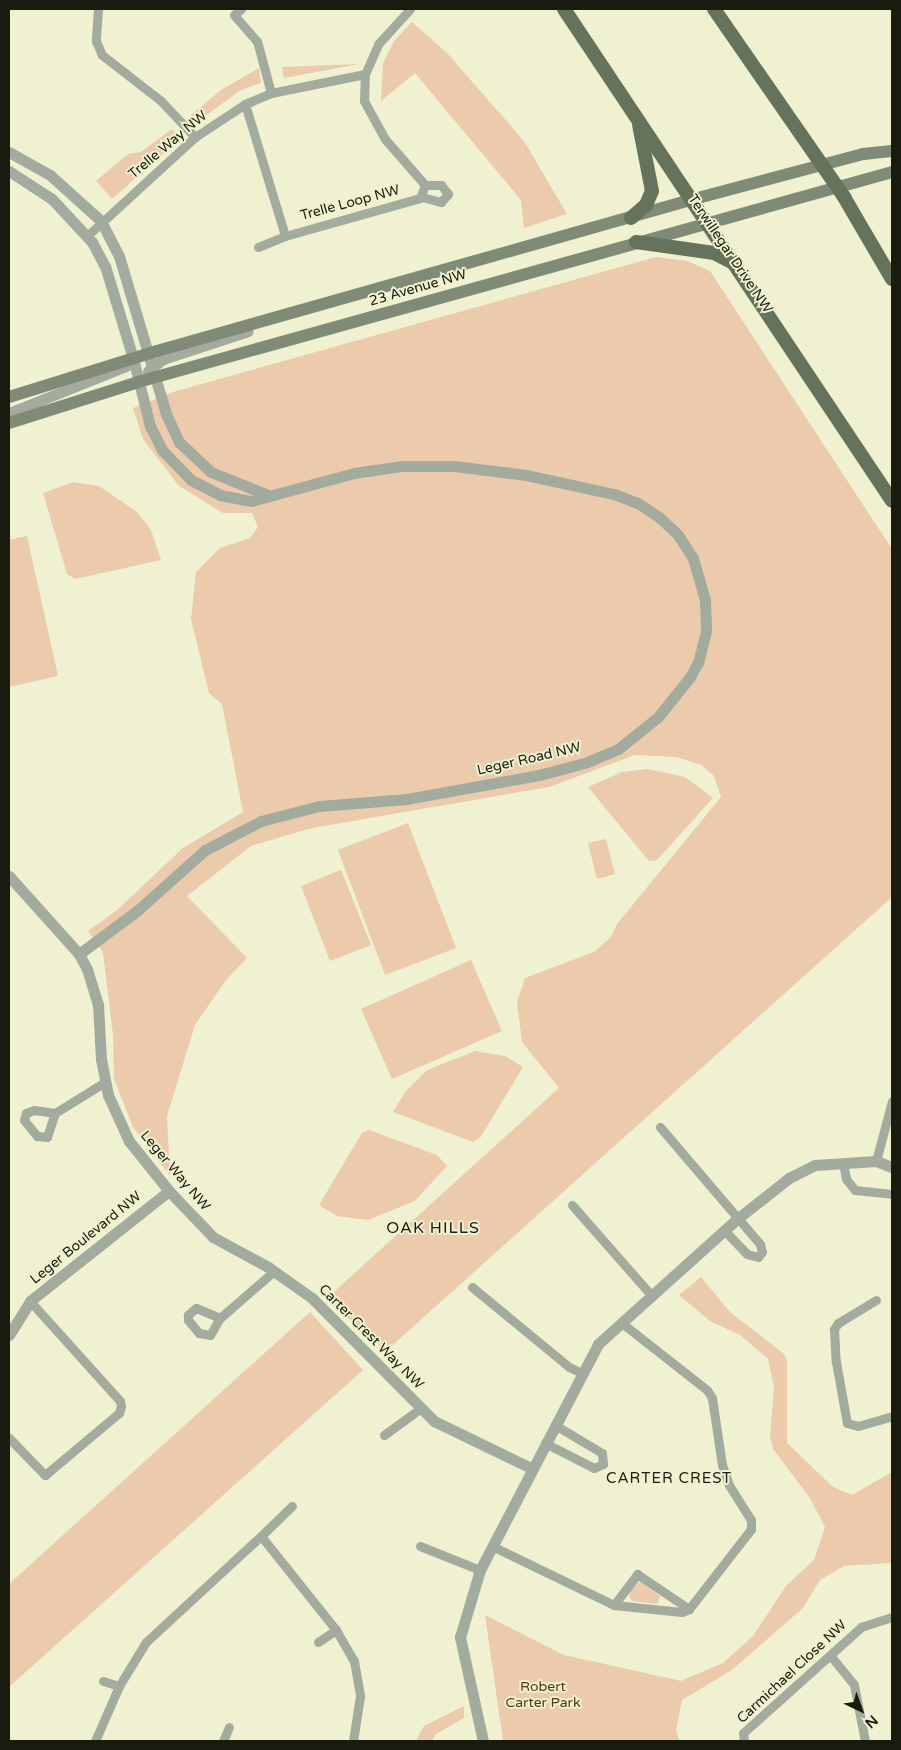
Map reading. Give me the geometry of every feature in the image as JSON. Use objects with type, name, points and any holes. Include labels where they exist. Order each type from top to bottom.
[{"type":"main road","name":"Terwillegar Drive NW","points":[[564,9],[694,199],[892,501]]},
{"type":"main road","points":[[714,9],[836,186],[892,279]]},
{"type":"main road","points":[[631,218],[646,206],[652,191],[638,117]]},
{"type":"main road","name":"23 Avenue NW","points":[[9,397],[134,360],[150,353],[694,199],[821,165],[892,151]]},
{"type":"main road","name":"23 Avenue NW","points":[[9,423],[138,382],[154,372],[892,172]]},
{"type":"main road","points":[[636,242],[714,253],[739,268]]},
{"type":"street","points":[[98,9],[96,41],[102,55],[161,101],[195,137]]},
{"type":"street","points":[[241,9],[234,15],[257,41],[271,93]]},
{"type":"street","points":[[365,74],[379,43],[410,9]]},
{"type":"street","name":"Trelle Way NW","points":[[87,236],[101,221],[195,137],[245,104],[271,93],[365,74]]},
{"type":"street","name":"Trelle Loop NW","points":[[258,247],[285,236],[422,197],[441,202],[448,194],[441,185],[425,185],[385,139],[364,101],[365,74]]},
{"type":"street","name":"Trelle Loop NW","points":[[245,104],[285,236]]},
{"type":"street","points":[[9,152],[50,175],[101,221],[120,256],[172,431],[187,452],[211,472],[268,495]]},
{"type":"street","name":"Leger Road NW","points":[[9,171],[52,199],[87,236],[105,266],[134,360],[138,382],[158,443],[191,480],[238,499],[251,501],[354,473],[402,466],[454,466],[526,475],[614,494],[638,503],[660,517],[678,535],[698,571],[706,615],[698,662],[680,692],[658,717],[632,740],[602,756],[530,777],[406,799],[319,806],[261,821],[205,850],[138,910],[78,954]]},
{"type":"street","name":"Trelle Loop NW","points":[[422,197],[425,185]]},
{"type":"street","points":[[154,372],[163,359],[311,308]]},
{"type":"street","points":[[9,413],[134,360]]},
{"type":"street","name":"Leger Way NW","points":[[9,876],[78,954],[98,1004],[105,1082],[129,1141],[169,1191],[213,1236],[274,1271]]},
{"type":"street","points":[[55,1113],[105,1082]]},
{"type":"street","points":[[876,1161],[892,1102]]},
{"type":"street","points":[[660,1127],[760,1244],[763,1248],[758,1257],[747,1254],[725,1231]]},
{"type":"street","points":[[483,1741],[460,1638],[480,1570],[531,1468],[598,1344],[737,1219],[789,1178],[815,1165],[876,1161],[892,1166]]},
{"type":"street","points":[[843,1163],[846,1179],[855,1190],[892,1194]]},
{"type":"street","name":"Leger Boulevard NW","points":[[9,1335],[30,1301],[169,1191]]},
{"type":"street","points":[[572,1205],[652,1296]]},
{"type":"street","points":[[220,1318],[274,1271]]},
{"type":"street","name":"Carter Crest Way NW","points":[[274,1271],[312,1298],[434,1421],[531,1468]]},
{"type":"street","points":[[472,1287],[570,1367],[582,1373]]},
{"type":"street","points":[[876,1300],[834,1329],[837,1372],[844,1417],[851,1426],[892,1416]]},
{"type":"street","points":[[9,1438],[45,1475],[119,1413],[121,1406],[120,1401],[30,1301]]},
{"type":"street","points":[[492,1546],[614,1605],[682,1612],[689,1608],[752,1525],[729,1485],[722,1465],[712,1398],[707,1390],[622,1323]]},
{"type":"street","name":"Carter Crest Way NW","points":[[384,1435],[421,1408]]},
{"type":"street","points":[[545,1443],[594,1468],[603,1464],[602,1453],[555,1425]]},
{"type":"street","points":[[95,1741],[119,1686],[146,1642],[292,1506]]},
{"type":"street","points":[[261,1536],[336,1630],[354,1661],[358,1688],[358,1717],[353,1741]]},
{"type":"street","points":[[420,1546],[480,1570]]},
{"type":"street","points":[[614,1605],[637,1574],[689,1608]]},
{"type":"street","name":"Carmichael Close NW","points":[[744,1741],[743,1733],[861,1627],[892,1617]]},
{"type":"street","points":[[318,1642],[336,1630]]},
{"type":"street","points":[[830,1655],[854,1685],[865,1741]]},
{"type":"street","points":[[103,1681],[119,1686]]},
{"type":"street","points":[[222,1741],[229,1728]]},
{"type":"green space","points":[[412,22],[447,53],[524,141],[567,214],[524,228],[521,200],[415,73],[381,101],[383,63],[394,41]]},
{"type":"green space","points":[[359,64],[284,78],[282,67]]},
{"type":"green space","points":[[259,68],[261,83],[241,90],[197,122],[191,115],[221,90]]},
{"type":"green space","points":[[172,129],[181,138],[112,199],[96,181],[128,154],[141,152]]},
{"type":"green space","points":[[656,257],[687,261],[710,271],[892,549],[892,897],[386,1351],[326,1299],[559,1088],[522,1042],[517,1002],[525,978],[594,952],[610,938],[617,924],[721,797],[714,776],[701,765],[677,757],[635,755],[549,787],[312,828],[251,846],[187,896],[247,958],[226,980],[195,1025],[167,1116],[170,1176],[133,1127],[114,1079],[113,1035],[103,952],[88,931],[117,910],[183,848],[243,812],[222,704],[209,693],[191,619],[196,572],[220,548],[250,538],[258,527],[252,513],[223,513],[179,486],[143,439],[133,408],[173,392]]},
{"type":"green space","points":[[73,482],[99,486],[137,512],[151,530],[161,560],[75,579],[67,574],[43,493]]},
{"type":"green space","points":[[27,536],[58,676],[9,687],[9,540]]},
{"type":"green space","points":[[648,769],[685,777],[713,798],[657,860],[649,861],[588,787],[622,772]]},
{"type":"green space","points":[[408,823],[456,948],[385,975],[338,850]]},
{"type":"green space","points":[[606,839],[615,874],[597,879],[588,843]]},
{"type":"green space","points":[[341,870],[371,945],[330,961],[301,886]]},
{"type":"green space","points":[[471,960],[502,1031],[392,1079],[361,1009]]},
{"type":"green space","points":[[475,1051],[505,1056],[523,1067],[480,1138],[473,1142],[393,1112],[405,1092],[427,1070]]},
{"type":"green space","points":[[369,1130],[437,1155],[447,1166],[415,1201],[368,1220],[337,1216],[319,1205],[362,1133]]},
{"type":"green space","name":"Robert Carter Park","points":[[701,1277],[730,1312],[783,1353],[787,1360],[787,1443],[833,1487],[852,1495],[892,1472],[892,1563],[844,1566],[820,1580],[803,1608],[732,1670],[682,1700],[676,1731],[680,1741],[503,1741],[485,1615],[564,1655],[681,1681],[723,1663],[753,1636],[786,1586],[814,1560],[825,1527],[810,1498],[773,1449],[770,1436],[774,1387],[768,1359],[740,1335],[710,1321],[679,1295]]},
{"type":"green space","points":[[310,1312],[363,1370],[9,1687],[9,1584]]},
{"type":"green space","points":[[641,1582],[660,1596],[658,1604],[632,1601],[629,1595],[634,1584]]},
{"type":"green space","points":[[464,1706],[464,1718],[436,1734],[432,1741],[416,1741],[424,1726]]},
{"type":"district","name":"OAK HILLS","points":[[433,1228]]},
{"type":"district","name":"CARTER CREST","points":[[669,1479]]}]
